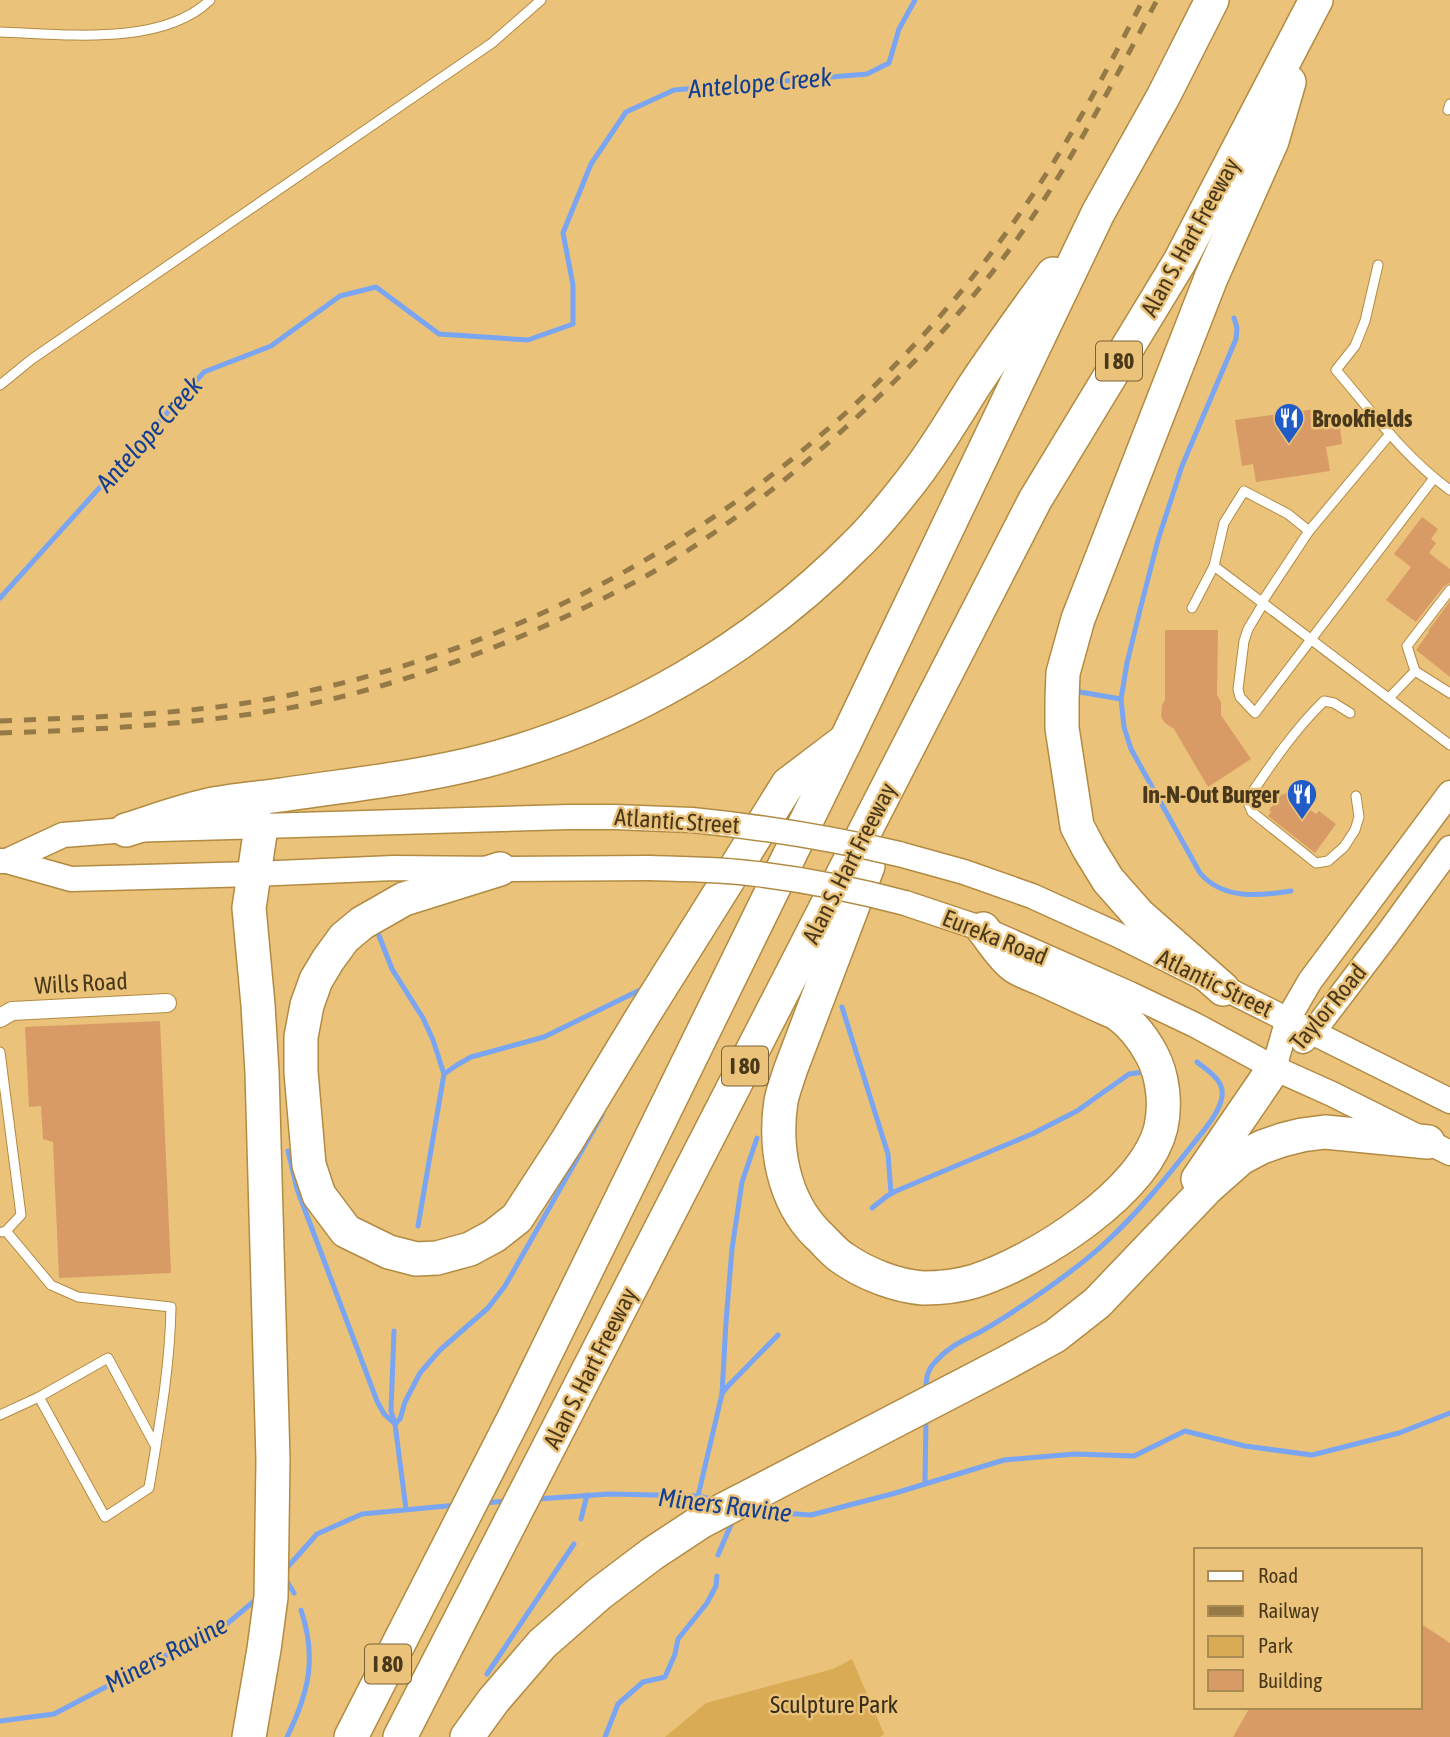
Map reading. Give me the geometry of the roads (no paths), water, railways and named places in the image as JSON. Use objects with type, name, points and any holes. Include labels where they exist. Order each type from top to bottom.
[{"type":"highway","name":"Alan S. Hart Freeway","points":[[351,1737],[514,1418],[846,740],[1098,213],[1163,97],[1212,0]]},
{"type":"highway","name":"Alan S. Hart Freeway","points":[[400,1737],[1035,500],[1180,261],[1314,4]]},
{"type":"highway","points":[[1223,989],[1139,914],[1108,880],[1077,826],[1062,728],[1063,673],[1077,619],[1140,456],[1211,278],[1272,141],[1314,4]]},
{"type":"highway","points":[[126,830],[213,804],[394,779],[485,760],[588,725],[707,665],[810,588],[865,536],[906,488],[1005,338],[1098,213]]},
{"type":"highway","points":[[926,714],[790,1071],[782,1099],[779,1126],[780,1156],[786,1181],[796,1205],[810,1227],[842,1258],[862,1270],[922,1288],[950,1286],[994,1275],[1056,1240],[1106,1204],[1128,1184],[1144,1162],[1160,1128],[1162,1092],[1158,1072],[1152,1055],[1132,1027],[1118,1014],[1013,966],[983,929]]},
{"type":"highway","points":[[500,869],[404,899],[362,923],[344,938],[328,960],[316,980],[307,1004],[301,1037],[301,1072],[309,1165],[319,1195],[346,1231],[389,1252],[416,1259],[438,1258],[470,1249],[494,1236],[517,1218],[788,783],[846,740]]},
{"type":"highway","points":[[249,1737],[271,1597],[273,1461],[262,1072],[249,908],[261,827]]},
{"type":"highway","points":[[1146,1253],[1275,1068]]},
{"type":"highway","points":[[467,1737],[542,1644],[599,1594],[652,1554],[702,1521],[1055,1336],[1097,1303],[1207,1188],[1241,1158],[1262,1147],[1302,1135],[1325,1132],[1439,1148]]},
{"type":"main road","name":"Taylor Road","points":[[1275,1068],[1288,1019],[1310,981],[1450,793]]},
{"type":"main road","name":"Atlantic Street","points":[[4,861],[63,835],[126,830],[568,817],[639,817],[744,825],[838,840],[899,854],[964,872],[1031,896],[1130,941],[1313,1032]]},
{"type":"main road","name":"Taylor Road","points":[[1275,1068],[1313,1032],[1450,848]]},
{"type":"main road","name":"Atlantic Street","points":[[4,861],[71,878],[394,868],[500,869]]},
{"type":"main road","name":"Eureka Road","points":[[500,869],[649,868],[755,873],[809,881],[905,903],[983,929],[1130,994],[1439,1148]]},
{"type":"main road","points":[[1313,1032],[1450,1101]]},
{"type":"street","name":"Wills Road","points":[[0,1018],[12,1011],[167,1003]]},
{"type":"lane","points":[[0,32],[117,35],[157,29],[186,16],[210,0]]},
{"type":"lane","points":[[0,385],[32,359],[492,43],[541,0]]},
{"type":"lane","points":[[1378,265],[1365,321],[1355,346],[1336,370],[1390,434],[1434,478],[1450,490]]},
{"type":"lane","points":[[1390,434],[1309,531],[1248,629],[1238,689],[1240,697],[1255,713],[1434,478]]},
{"type":"lane","points":[[1192,608],[1214,566],[1224,523],[1244,491],[1288,514],[1309,531]]},
{"type":"lane","points":[[1214,566],[1450,745]]},
{"type":"lane","points":[[1450,590],[1407,646],[1415,671],[1450,692]]},
{"type":"lane","points":[[1389,698],[1415,671]]},
{"type":"lane","points":[[1350,713],[1334,703],[1324,701],[1308,717],[1247,800],[1252,812],[1317,863],[1328,861],[1344,848],[1355,830],[1359,817],[1356,796]]},
{"type":"lane","points":[[0,1052],[22,1215],[3,1231],[51,1285],[78,1297],[171,1307],[167,1377],[149,1488],[105,1517],[39,1398]]},
{"type":"lane","points":[[0,1415],[39,1398],[108,1358],[156,1447]]},
{"type":"waterway","name":"Antelope Creek","points":[[0,598],[204,372],[271,346],[340,296],[376,287],[439,334],[528,340],[573,324],[573,285],[563,233],[591,164],[626,112],[674,90],[867,74],[889,63],[899,29],[915,0]]},
{"type":"waterway","points":[[1234,318],[1236,339],[1182,466],[1158,540],[1127,663],[1121,699],[1124,727],[1131,749],[1200,873],[1209,882],[1230,892],[1254,895],[1291,891]]},
{"type":"waterway","points":[[1080,692],[1121,699]]},
{"type":"waterway","points":[[376,928],[392,969],[423,1018],[444,1074]]},
{"type":"waterway","points":[[418,1226],[444,1074],[471,1057],[544,1037],[640,990]]},
{"type":"waterway","points":[[842,1007],[888,1154],[891,1193]]},
{"type":"waterway","points":[[926,1390],[929,1371],[946,1351],[1017,1310],[1081,1264],[1117,1232],[1162,1182],[1209,1124],[1222,1099],[1218,1081],[1197,1062]]},
{"type":"waterway","points":[[872,1208],[896,1191],[1032,1134],[1077,1111],[1129,1074],[1144,1072]]},
{"type":"waterway","points":[[288,1151],[297,1189],[377,1401],[384,1414],[395,1424],[400,1419],[405,1402],[420,1373],[440,1350],[488,1308],[505,1286],[602,1115]]},
{"type":"waterway","points":[[722,1394],[732,1249],[742,1182],[757,1138]]},
{"type":"waterway","points":[[394,1331],[391,1411],[406,1509]]},
{"type":"waterway","points":[[698,1496],[722,1394],[778,1335]]},
{"type":"waterway","name":"Miners Ravine","points":[[752,1508],[767,1512],[811,1515],[1004,1460],[1075,1454],[1134,1456],[1185,1431],[1245,1446],[1312,1455],[1399,1433],[1450,1413]]},
{"type":"waterway","points":[[925,1484],[926,1417]]},
{"type":"waterway","name":"Miners Ravine","points":[[537,1499],[609,1494],[698,1496],[716,1500]]},
{"type":"waterway","points":[[581,1519],[587,1495]]},
{"type":"waterway","name":"Miners Ravine","points":[[485,1503],[506,1501]]},
{"type":"waterway","name":"Miners Ravine","points":[[285,1570],[317,1534],[362,1514],[457,1505]]},
{"type":"waterway","points":[[718,1555],[733,1520]]},
{"type":"waterway","points":[[487,1674],[574,1544]]},
{"type":"waterway","points":[[605,1737],[618,1704],[643,1682],[665,1677],[678,1639],[707,1603],[716,1586],[717,1576]]},
{"type":"waterway","points":[[285,1578],[294,1593]]},
{"type":"waterway","name":"Miners Ravine","points":[[0,1721],[54,1714],[228,1623],[259,1597]]},
{"type":"waterway","points":[[287,1737],[301,1705],[308,1675],[309,1644],[301,1610]]},
{"type":"railway","points":[[0,721],[211,708],[280,697],[396,668],[507,628],[613,578],[713,517],[806,447],[893,368],[971,279],[1055,160],[1143,0]]},
{"type":"railway","points":[[0,733],[208,720],[341,697],[425,672],[523,636],[622,589],[680,555],[778,485],[869,406],[926,349],[979,289],[1047,195],[1085,132],[1157,0]]},
{"type":"place","name":"Brookfields","points":[[1289,445]]},
{"type":"place","name":"In-N-Out Burger","points":[[1302,821]]},
{"type":"park label","name":"Sculpture Park","points":[[834,1704]]}]
